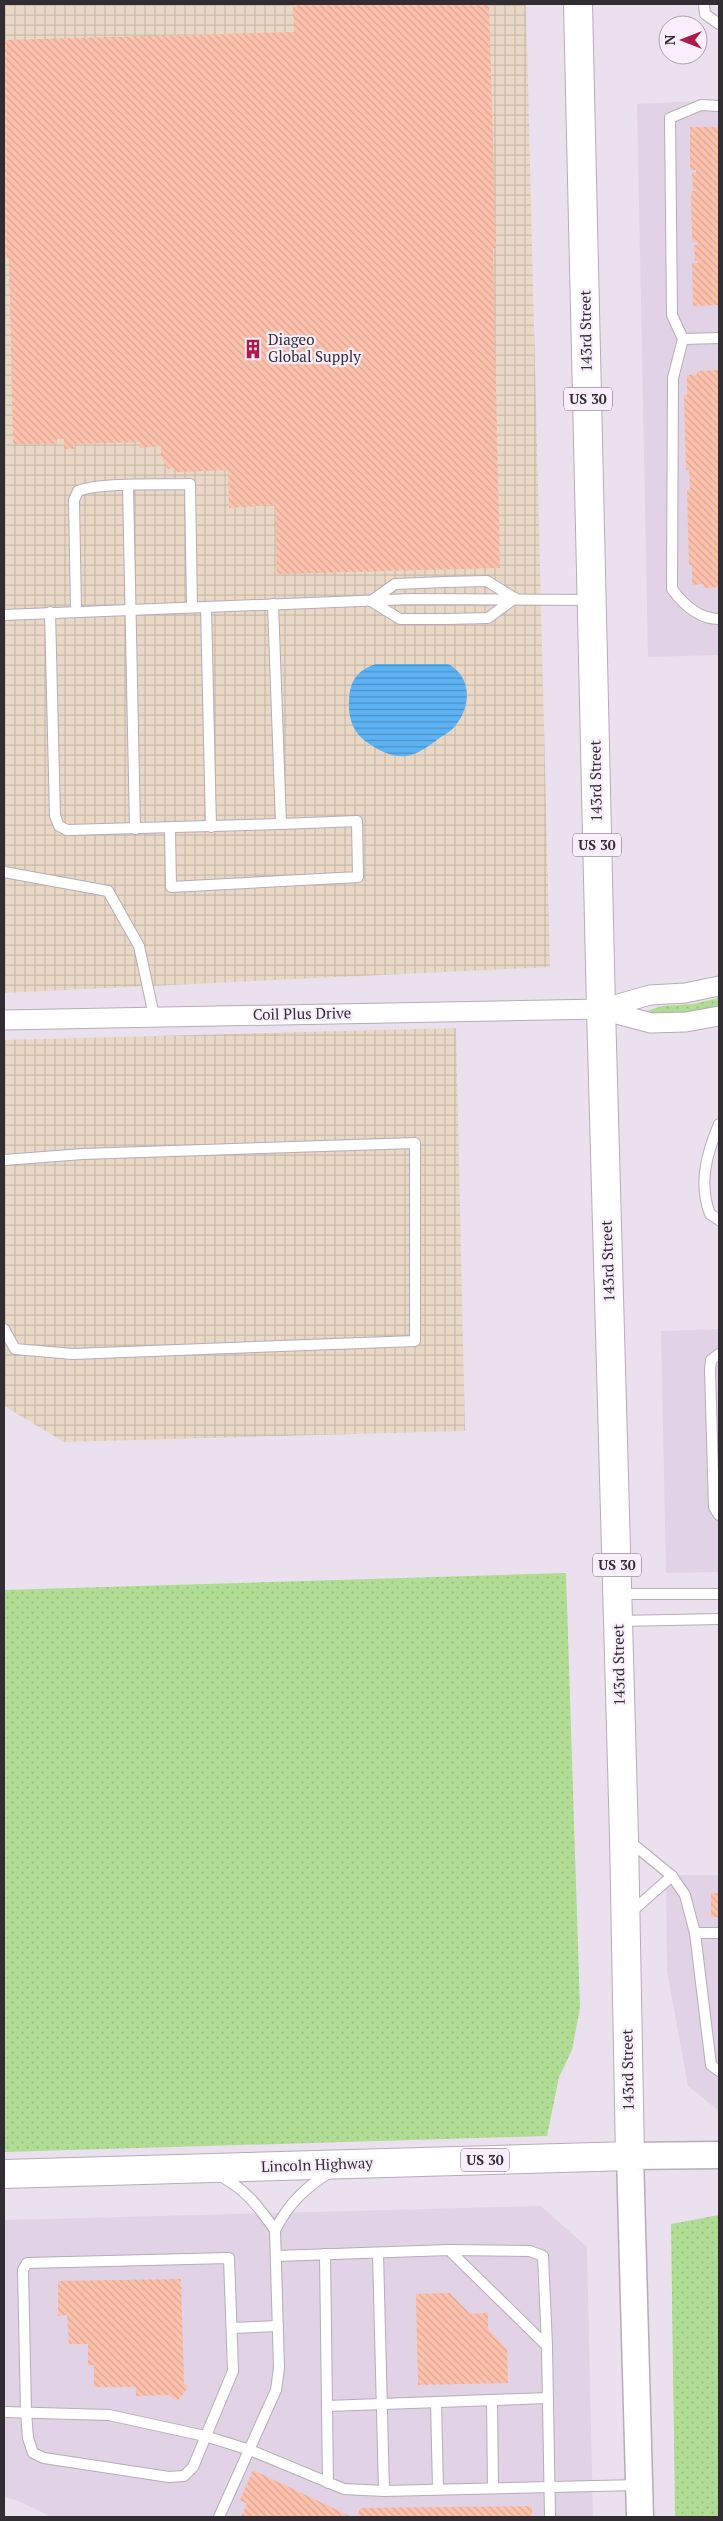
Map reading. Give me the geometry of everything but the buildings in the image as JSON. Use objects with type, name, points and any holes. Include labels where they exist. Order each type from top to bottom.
[{"type":"main road","name":"143rd Street","points":[[578,4],[601,1009],[624,1837],[630,2156]]},
{"type":"main road","name":"Lincoln Highway","points":[[4,2174],[630,2156]]},
{"type":"street","name":"Coil Plus Drive","points":[[4,1020],[601,1009],[650,995],[685,992],[719,986]]},
{"type":"street","name":"Coil Plus Drive","points":[[601,1009],[651,1023],[686,1022],[719,1016]]},
{"type":"street","points":[[630,2156],[719,2155]]},
{"type":"street","name":"143rd Street","points":[[630,2156],[640,2517]]},
{"type":"lane","points":[[704,4],[705,14],[719,24]]},
{"type":"lane","points":[[719,106],[702,105],[670,118],[672,315],[683,339],[673,378],[672,588],[683,604],[710,619],[719,619]]},
{"type":"lane","points":[[683,339],[719,338]]},
{"type":"lane","points":[[76,611],[74,500],[78,491],[88,487],[190,484],[192,607]]},
{"type":"lane","points":[[128,486],[129,610],[135,829]]},
{"type":"lane","points":[[371,601],[395,584],[479,581],[487,581],[515,598]]},
{"type":"lane","points":[[4,615],[371,601],[515,598],[592,600]]},
{"type":"lane","points":[[371,601],[400,619],[447,619],[488,618],[515,598]]},
{"type":"lane","points":[[272,604],[281,824]]},
{"type":"lane","points":[[206,607],[211,827]]},
{"type":"lane","points":[[50,612],[56,821],[59,826],[67,830],[135,829],[357,821],[358,877],[171,887],[170,828]]},
{"type":"lane","points":[[4,872],[108,891],[139,946],[154,1016]]},
{"type":"lane","points":[[719,1124],[710,1146],[704,1189],[710,1214],[719,1220]]},
{"type":"lane","points":[[4,1160],[84,1154],[415,1143],[416,1341],[74,1354],[15,1350],[4,1329]]},
{"type":"lane","points":[[719,1354],[711,1360],[710,1370],[714,1507],[719,1515]]},
{"type":"lane","points":[[617,1594],[719,1594]]},
{"type":"lane","points":[[618,1621],[719,1619]]},
{"type":"lane","points":[[624,1837],[672,1876],[685,1895],[695,1934],[711,2065],[719,2071]]},
{"type":"lane","points":[[625,1917],[672,1876]]},
{"type":"lane","points":[[695,1934],[719,1933]]},
{"type":"lane","points":[[219,2517],[276,2390],[279,2368],[275,2230],[285,2210],[305,2188],[341,2164]]},
{"type":"lane","points":[[204,2168],[238,2185],[255,2202],[275,2230]]},
{"type":"lane","points":[[276,2256],[449,2250],[530,2251],[543,2256],[547,2346],[550,2517]]},
{"type":"lane","points":[[449,2250],[547,2346]]},
{"type":"lane","points":[[378,2253],[384,2491]]},
{"type":"lane","points":[[325,2254],[328,2483]]},
{"type":"lane","points":[[229,2258],[232,2328],[233,2371],[193,2467],[184,2476],[170,2477],[44,2458],[33,2452],[28,2438],[26,2412],[23,2270],[27,2263],[229,2258]]},
{"type":"lane","points":[[232,2328],[278,2326]]},
{"type":"lane","points":[[327,2406],[548,2398]]},
{"type":"lane","points":[[492,2400],[493,2488]]},
{"type":"lane","points":[[436,2402],[438,2489]]},
{"type":"lane","points":[[4,2412],[109,2415],[205,2436],[250,2450],[344,2489],[384,2491],[639,2485]]},
{"type":"shaded area","points":[[4,4],[526,4],[550,967],[4,993]]},
{"type":"shaded area","points":[[719,100],[719,655],[648,657],[637,104]]},
{"type":"shaded area","points":[[456,1028],[465,1431],[64,1442],[4,1406],[4,1040]]},
{"type":"shaded area","points":[[719,1329],[719,1572],[666,1573],[661,1331]]},
{"type":"shaded area","points":[[666,1875],[719,1875],[719,2111],[688,2086],[667,1971]]},
{"type":"shaded area","points":[[541,2206],[587,2247],[593,2517],[52,2517],[16,2500],[4,2497],[4,2220]]},
{"type":"green space","points":[[719,998],[719,1008],[692,1013],[665,1014],[647,1011],[662,1006],[693,1004]]},
{"type":"green space","points":[[566,1573],[580,2008],[572,2050],[559,2077],[547,2136],[4,2152],[4,1590]]},
{"type":"green space","points":[[719,2215],[719,2517],[675,2517],[671,2224]]},
{"type":"water","points":[[376,664],[448,664],[462,676],[467,692],[467,701],[461,718],[449,732],[415,754],[397,756],[377,749],[363,739],[355,730],[349,707],[351,687],[356,677],[364,669]]},
{"type":"place","name":"Diageo Global Supply","points":[[253,349]]}]
